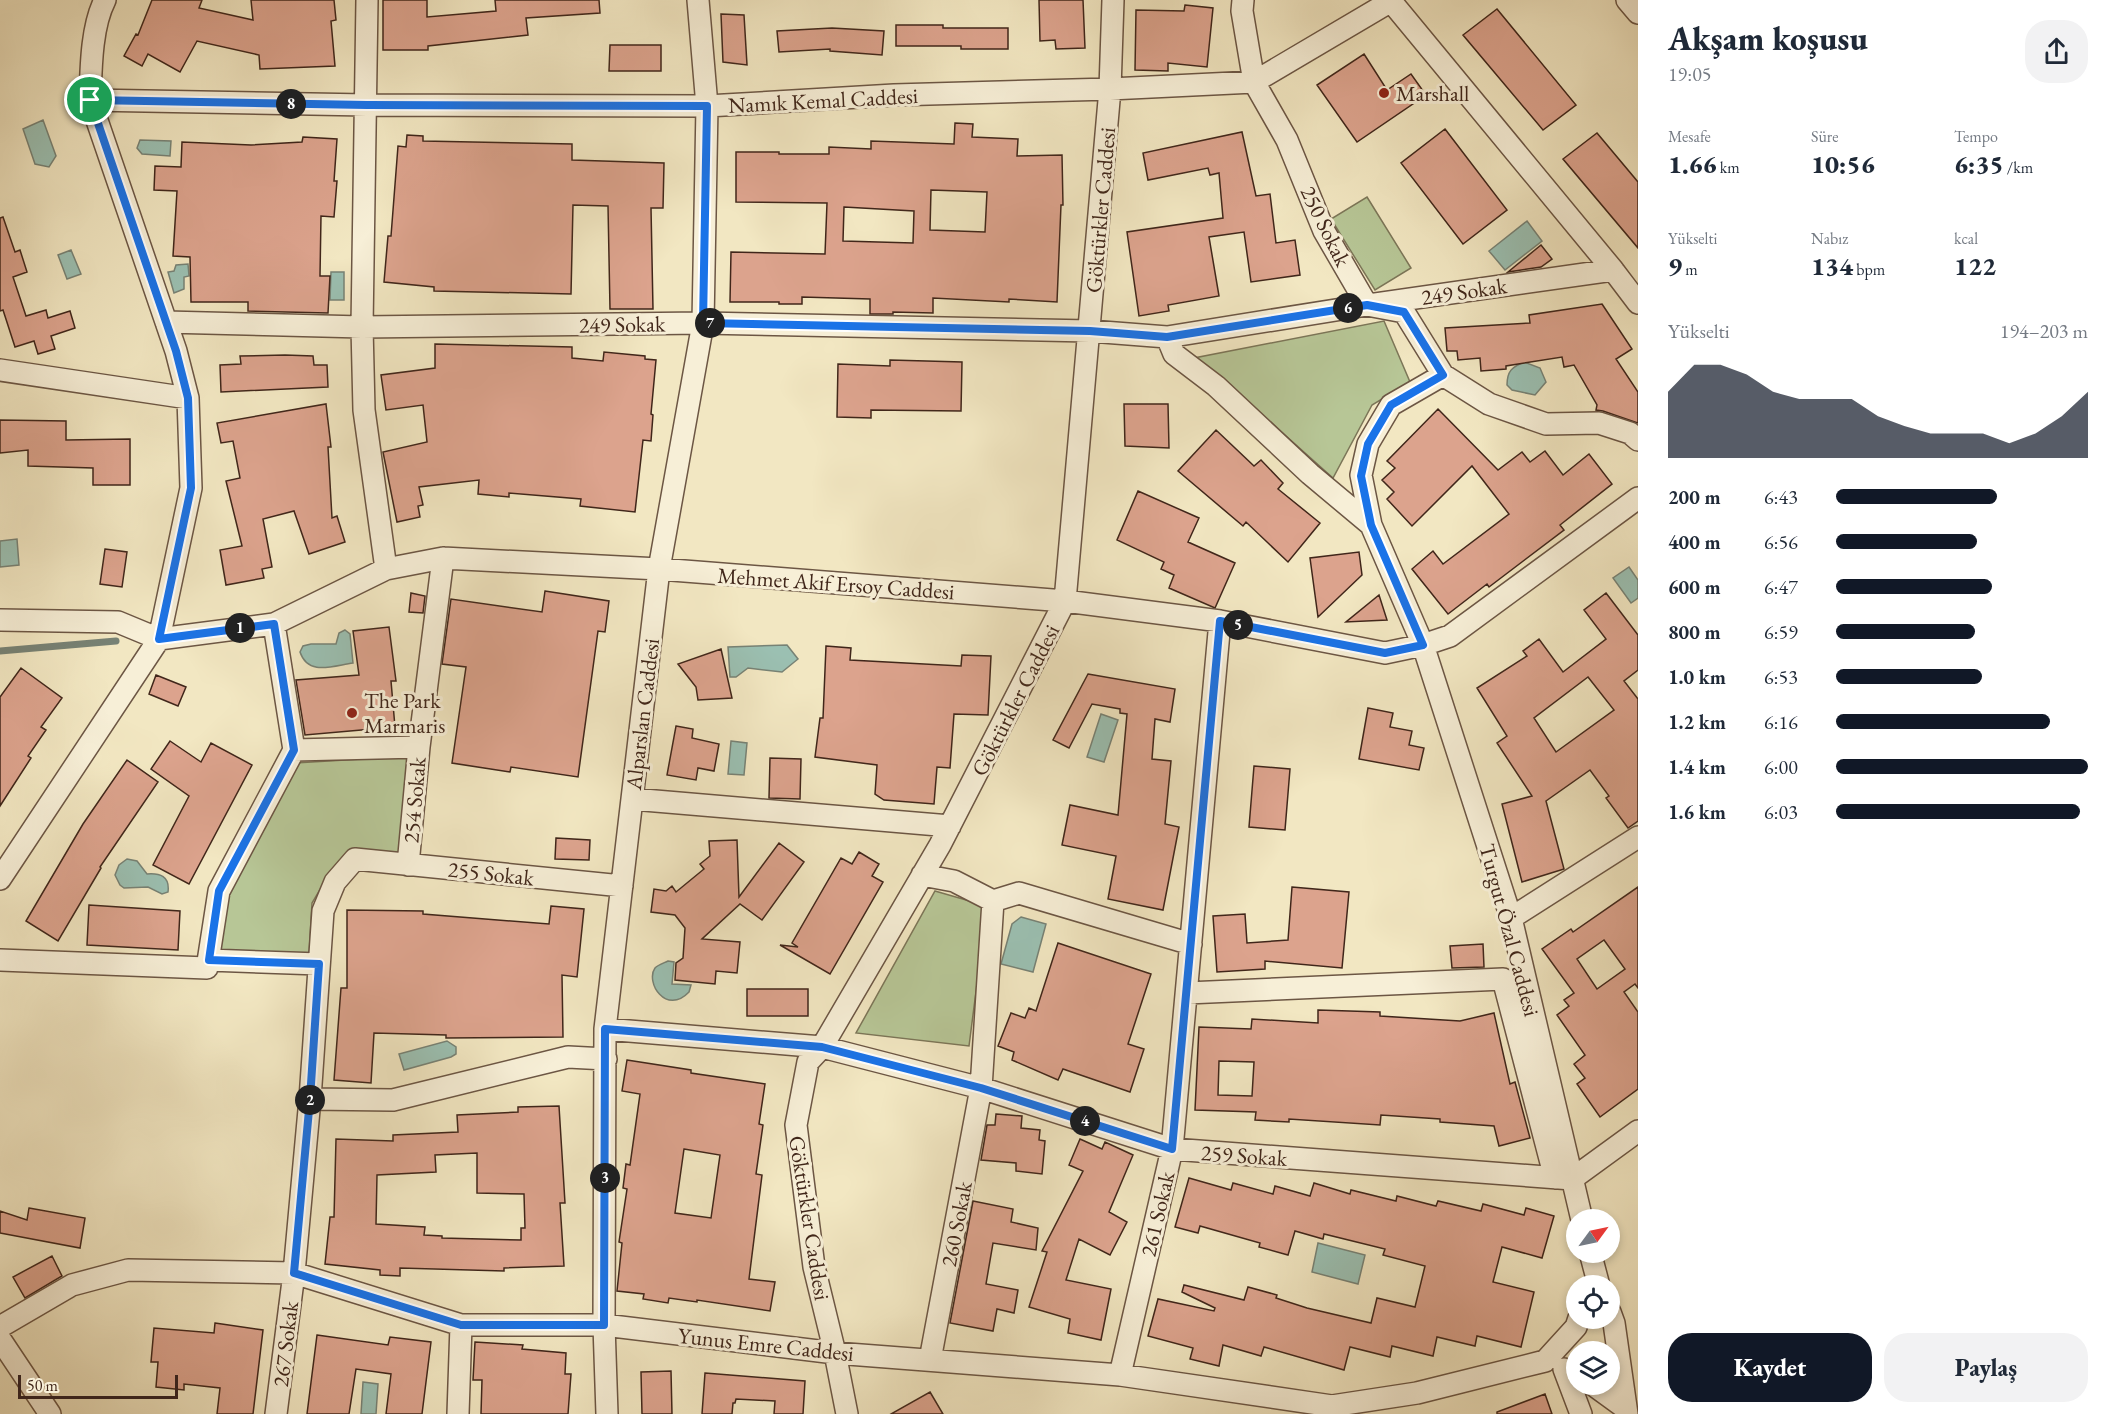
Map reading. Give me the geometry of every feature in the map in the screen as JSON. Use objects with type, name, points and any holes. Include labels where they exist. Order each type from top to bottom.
[{"type":"street","points":[[0,879],[159,639],[191,488],[188,398],[166,322],[90,100],[91,63],[100,10],[105,0]]},
{"type":"street","points":[[367,0],[362,327],[364,410],[386,569]]},
{"type":"street","name":"Alparslan Caddesi","points":[[607,1414],[604,1325],[605,1029],[659,569],[703,323],[707,106],[699,0]]},
{"type":"street","name":"Göktürkler Caddesi","points":[[847,1414],[836,1353],[814,1268],[796,1125],[808,1062],[822,1047],[950,826],[1065,601],[1110,89],[1113,0]]},
{"type":"street","points":[[1243,0],[1242,11],[1254,82]]},
{"type":"street","points":[[1391,0],[1638,303]]},
{"type":"street","name":"Namık Kemal Caddesi","points":[[90,100],[367,105],[707,106],[894,95],[1254,82],[1391,0]]},
{"type":"street","points":[[1627,0],[1638,14]]},
{"type":"street","name":"250 Sokak","points":[[1254,82],[1287,140],[1324,231],[1367,305]]},
{"type":"street","name":"249 Sokak","points":[[166,322],[362,327],[703,323],[1090,331],[1167,337],[1367,305],[1613,270]]},
{"type":"street","points":[[1367,305],[1404,312],[1443,375],[1489,404],[1546,424],[1599,423],[1630,433],[1638,440]]},
{"type":"street","points":[[1167,337],[1174,354],[1216,386],[1310,474],[1371,525]]},
{"type":"street","points":[[0,370],[188,398]]},
{"type":"street","points":[[1371,525],[1361,476],[1368,444],[1391,405],[1443,375]]},
{"type":"street","name":"Mehmet Akif Ersoy Caddesi","points":[[0,620],[118,622],[159,639],[274,624],[386,569],[443,558],[659,569],[1065,601],[1220,621],[1385,653],[1423,645],[1450,636],[1638,498]]},
{"type":"street","name":"Turgut Özal Caddesi","points":[[1371,525],[1423,645],[1511,918],[1564,1178],[1577,1209]]},
{"type":"street","name":"254 Sokak","points":[[408,865],[419,747],[443,558]]},
{"type":"street","name":"261 Sokak","points":[[1120,1375],[1172,1149],[1220,621]]},
{"type":"street","points":[[0,960],[207,968],[219,891],[294,750],[274,624]]},
{"type":"street","points":[[294,750],[419,747]]},
{"type":"street","points":[[632,800],[950,826]]},
{"type":"street","points":[[1511,918],[1638,837]]},
{"type":"street","name":"255 Sokak","points":[[334,882],[355,858],[622,886]]},
{"type":"street","points":[[922,875],[954,882],[993,901],[1019,893],[1191,944]]},
{"type":"street","name":"267 Sokak","points":[[276,1414],[294,1273],[310,1099],[323,911],[334,882]]},
{"type":"street","name":"260 Sokak","points":[[930,1360],[981,1088],[993,901]]},
{"type":"street","points":[[209,960],[319,964]]},
{"type":"street","points":[[1186,993],[1503,979],[1564,1178],[1638,1131]]},
{"type":"street","name":"259 Sokak","points":[[605,1029],[822,1047],[981,1088],[1172,1149],[1564,1178]]},
{"type":"street","points":[[310,1099],[393,1100],[568,1057],[606,1059]]},
{"type":"street","name":"Yunus Emre Caddesi","points":[[0,1327],[72,1285],[128,1270],[294,1273],[461,1325],[604,1325],[836,1353],[1120,1375],[1331,1410],[1417,1393],[1545,1360]]},
{"type":"street","points":[[458,1414],[461,1325]]},
{"type":"street","points":[[1566,1370],[1545,1360],[1574,1329]]},
{"type":"street","points":[[1615,1329],[1626,1411]]},
{"type":"street","points":[[0,1339],[50,1414]]},
{"type":"street","points":[[1576,1395],[1581,1414]]},
{"type":"street","points":[[1606,1395],[1626,1411]]},
{"type":"green space","points":[[1367,197],[1411,268],[1375,290],[1331,219]]},
{"type":"green space","points":[[1384,321],[1410,382],[1372,405],[1333,478],[1221,378],[1194,358]]},
{"type":"green space","points":[[412,756],[400,855],[330,873],[312,903],[309,955],[216,956],[227,893],[295,763]]},
{"type":"green space","points":[[935,891],[987,906],[969,1046],[856,1033]]},
{"type":"shaded area","points":[[43,120],[56,156],[49,167],[35,164],[23,129]]},
{"type":"shaded area","points":[[140,140],[171,141],[170,156],[142,154],[137,148]]},
{"type":"shaded area","points":[[1527,221],[1542,241],[1505,270],[1489,251]]},
{"type":"shaded area","points":[[71,250],[81,274],[67,279],[58,255]]},
{"type":"shaded area","points":[[188,264],[189,276],[184,277],[184,289],[174,293],[168,272],[174,271],[176,265]]},
{"type":"shaded area","points":[[331,272],[344,272],[344,300],[330,300]]},
{"type":"shaded area","points":[[1524,362],[1540,368],[1546,382],[1535,395],[1512,390],[1507,385],[1511,370]]},
{"type":"shaded area","points":[[17,539],[19,565],[0,567],[0,541]]},
{"type":"shaded area","points":[[1629,567],[1638,580],[1638,598],[1631,603],[1613,578]]},
{"type":"shaded area","points":[[345,630],[350,634],[353,663],[322,668],[309,664],[304,659],[300,652],[303,646],[336,644],[339,633]]},
{"type":"shaded area","points":[[787,645],[798,659],[782,672],[748,668],[736,677],[730,677],[728,647]]},
{"type":"shaded area","points":[[1101,714],[1118,720],[1104,762],[1087,757]]},
{"type":"shaded area","points":[[731,741],[747,743],[744,775],[728,774]]},
{"type":"shaded area","points":[[127,859],[137,861],[147,874],[156,874],[166,879],[168,892],[162,894],[148,887],[124,888],[120,885],[115,875],[119,865]]},
{"type":"shaded area","points":[[1021,917],[1046,924],[1033,972],[1001,964],[1012,924]]},
{"type":"shaded area","points":[[668,961],[674,962],[672,984],[691,985],[689,992],[673,1000],[665,999],[655,988],[653,981],[655,968]]},
{"type":"shaded area","points":[[447,1041],[456,1047],[456,1054],[404,1070],[399,1054]]},
{"type":"shaded area","points":[[1318,1243],[1365,1255],[1358,1284],[1312,1272]]},
{"type":"shaded area","points":[[363,1382],[378,1384],[376,1414],[361,1414]]},
{"type":"building","points":[[152,0],[202,0],[199,8],[253,20],[251,0],[334,0],[336,20],[331,21],[335,66],[260,69],[259,55],[197,41],[180,72],[148,54],[142,66],[124,56],[136,34],[138,35]]},
{"type":"building","points":[[383,0],[427,0],[427,17],[496,11],[495,0],[599,0],[600,13],[526,18],[528,35],[428,46],[428,50],[383,50]]},
{"type":"building","points":[[1039,0],[1083,0],[1085,48],[1056,49],[1055,40],[1040,41]]},
{"type":"building","points":[[1185,5],[1213,8],[1207,67],[1168,63],[1168,71],[1135,70],[1136,10],[1184,11]]},
{"type":"building","points":[[1497,9],[1576,105],[1543,130],[1463,35]]},
{"type":"building","points":[[721,14],[744,15],[747,65],[723,62]]},
{"type":"building","points":[[896,25],[1008,28],[1008,49],[896,46]]},
{"type":"building","points":[[832,28],[884,31],[882,55],[830,51],[830,49],[779,52],[777,31]]},
{"type":"building","points":[[610,45],[661,45],[661,71],[609,71]]},
{"type":"building","points":[[1364,54],[1387,90],[1411,74],[1426,95],[1357,142],[1317,85]]},
{"type":"building","points":[[955,123],[973,124],[972,137],[1018,139],[1017,156],[1062,155],[1063,205],[1061,205],[1057,302],[933,298],[933,313],[870,314],[870,299],[802,297],[802,304],[730,302],[731,252],[825,254],[827,203],[736,202],[736,152],[829,154],[829,147],[871,149],[871,141],[954,144]],"holes":[[[931,190],[987,192],[985,232],[930,230]],[[844,207],[914,211],[913,243],[843,241]]]},
{"type":"building","points":[[1445,129],[1507,210],[1463,244],[1401,163]]},
{"type":"building","points":[[1242,132],[1256,196],[1270,194],[1276,243],[1295,240],[1300,275],[1251,282],[1244,232],[1209,237],[1219,296],[1168,305],[1169,311],[1139,316],[1127,232],[1223,218],[1219,173],[1210,175],[1208,168],[1148,180],[1143,153]]},
{"type":"building","points":[[1597,133],[1638,182],[1638,248],[1563,159]]},
{"type":"building","points":[[407,135],[423,136],[423,141],[572,144],[572,160],[664,163],[663,208],[651,208],[653,309],[610,309],[608,206],[573,205],[571,294],[434,291],[434,287],[384,282],[388,236],[391,236],[398,146],[406,147]]},
{"type":"building","points":[[303,137],[337,139],[334,217],[321,216],[320,276],[330,276],[328,313],[248,311],[248,302],[191,302],[190,257],[173,256],[177,191],[154,190],[155,166],[181,167],[182,142],[251,145],[302,142]]},
{"type":"building","points":[[3,217],[15,252],[20,250],[27,272],[13,277],[26,316],[46,310],[48,318],[70,311],[75,328],[51,336],[55,349],[38,354],[34,341],[15,347],[3,310],[0,311],[0,218]]},
{"type":"building","points":[[1541,245],[1552,259],[1541,267],[1508,272]]},
{"type":"building","points":[[1602,304],[1632,349],[1616,359],[1638,392],[1638,423],[1596,410],[1597,405],[1574,365],[1564,367],[1562,357],[1506,366],[1506,369],[1481,371],[1480,358],[1458,360],[1457,351],[1447,351],[1445,328],[1530,323],[1529,315]]},
{"type":"building","points":[[435,344],[572,347],[572,358],[603,361],[604,352],[645,356],[645,359],[656,360],[651,441],[643,440],[635,512],[580,506],[581,499],[509,493],[509,497],[478,494],[479,480],[419,487],[423,505],[418,506],[420,517],[397,522],[383,452],[427,442],[423,405],[386,410],[381,375],[435,368]]},
{"type":"building","points":[[240,356],[313,356],[314,365],[327,365],[328,387],[221,392],[220,365],[241,364]]},
{"type":"building","points":[[890,360],[962,362],[961,411],[871,410],[871,418],[837,417],[838,364],[890,366]]},
{"type":"building","points":[[326,404],[331,447],[328,447],[332,518],[337,516],[345,542],[309,554],[294,511],[263,519],[272,567],[262,569],[264,578],[226,585],[220,550],[242,546],[226,481],[240,478],[233,441],[221,443],[217,423]]},
{"type":"building","points":[[1124,404],[1168,404],[1169,448],[1125,446]]},
{"type":"building","points":[[1438,409],[1498,470],[1522,452],[1530,462],[1545,451],[1563,475],[1589,454],[1612,484],[1560,525],[1564,530],[1489,587],[1487,584],[1448,614],[1412,569],[1433,551],[1443,564],[1509,514],[1472,466],[1412,526],[1387,499],[1394,492],[1382,480],[1395,468],[1387,461]]},
{"type":"building","points":[[0,420],[66,421],[66,440],[130,439],[130,485],[93,485],[93,468],[28,466],[28,450],[0,453]]},
{"type":"building","points":[[1216,430],[1254,466],[1261,460],[1283,483],[1278,489],[1320,523],[1288,562],[1246,522],[1243,526],[1178,471]]},
{"type":"building","points":[[1138,491],[1199,518],[1188,542],[1235,563],[1215,608],[1169,588],[1174,575],[1161,569],[1164,562],[1117,540]]},
{"type":"building","points":[[105,549],[127,552],[122,587],[100,584]]},
{"type":"building","points":[[1359,552],[1362,575],[1318,617],[1310,558]]},
{"type":"building","points":[[545,591],[609,601],[605,632],[598,631],[578,777],[511,767],[510,772],[452,763],[466,667],[442,664],[451,599],[542,612]]},
{"type":"building","points":[[411,593],[425,596],[423,613],[409,612]]},
{"type":"building","points":[[1606,593],[1638,635],[1638,670],[1624,681],[1638,699],[1638,821],[1628,828],[1606,798],[1609,796],[1590,770],[1546,801],[1564,869],[1522,882],[1502,804],[1532,796],[1497,743],[1507,736],[1477,688],[1527,656],[1523,651],[1539,639],[1563,672],[1606,639],[1584,610]],"holes":[[[1588,677],[1614,710],[1556,752],[1534,718]]]},
{"type":"building","points":[[1379,595],[1387,620],[1346,622]]},
{"type":"building","points":[[389,627],[396,681],[391,681],[395,727],[305,735],[296,680],[359,675],[353,631]]},
{"type":"building","points":[[826,646],[851,648],[850,660],[961,666],[962,655],[991,656],[988,715],[954,714],[950,768],[937,767],[934,804],[884,800],[875,794],[877,765],[815,757],[820,718],[823,718]]},
{"type":"building","points":[[721,649],[732,698],[698,700],[696,687],[678,664]]},
{"type":"building","points":[[21,668],[62,698],[41,727],[46,730],[28,756],[31,758],[0,806],[0,697]]},
{"type":"building","points":[[1088,674],[1175,689],[1170,722],[1155,719],[1152,759],[1171,761],[1165,824],[1179,827],[1163,910],[1108,899],[1116,856],[1062,845],[1070,805],[1118,815],[1127,714],[1120,713],[1120,709],[1092,704],[1069,748],[1053,740]]},
{"type":"building","points":[[156,675],[186,687],[178,706],[149,694]]},
{"type":"building","points":[[1368,708],[1393,713],[1390,727],[1412,731],[1409,745],[1424,748],[1419,770],[1359,759]]},
{"type":"building","points":[[676,726],[693,729],[692,738],[719,744],[714,771],[698,768],[696,780],[667,775]]},
{"type":"building","points":[[170,741],[201,762],[211,743],[252,765],[189,884],[153,865],[189,796],[151,769]]},
{"type":"building","points":[[770,758],[801,759],[800,799],[769,798]]},
{"type":"building","points":[[127,760],[158,782],[100,867],[58,941],[26,921],[83,824]]},
{"type":"building","points":[[1254,766],[1290,769],[1285,830],[1249,827]]},
{"type":"building","points":[[556,838],[590,840],[589,860],[555,859]]},
{"type":"building","points":[[737,840],[739,897],[779,843],[804,862],[762,920],[740,904],[702,939],[740,942],[737,973],[716,971],[715,984],[675,980],[676,963],[683,958],[685,928],[675,915],[651,912],[654,889],[666,891],[672,886],[676,892],[704,869],[700,864],[710,856],[709,841]]},
{"type":"building","points":[[859,852],[879,864],[872,876],[883,882],[830,974],[780,945],[798,947],[792,943],[841,858],[852,864]]},
{"type":"building","points":[[1292,887],[1349,892],[1342,968],[1265,961],[1265,969],[1217,972],[1213,916],[1245,914],[1247,943],[1288,940]]},
{"type":"building","points":[[1638,887],[1638,988],[1635,984],[1624,992],[1638,1012],[1638,1089],[1600,1117],[1577,1084],[1585,1078],[1574,1064],[1585,1055],[1557,1015],[1569,1006],[1564,1000],[1574,993],[1542,949],[1571,929],[1573,932]],"holes":[[[1604,940],[1625,969],[1597,989],[1577,959]]]},
{"type":"building","points":[[89,905],[180,911],[178,950],[87,945]]},
{"type":"building","points":[[551,906],[584,909],[577,977],[562,975],[563,1037],[446,1038],[446,1035],[374,1033],[371,1083],[334,1080],[341,988],[347,988],[347,910],[423,911],[423,914],[549,924]]},
{"type":"building","points":[[1058,943],[1151,974],[1128,1044],[1144,1049],[1130,1092],[1063,1069],[1058,1080],[1012,1060],[1014,1052],[998,1046],[1011,1013],[1025,1018],[1029,1008],[1036,1011]]},
{"type":"building","points":[[1483,944],[1484,967],[1452,968],[1450,946]]},
{"type":"building","points":[[747,989],[808,989],[808,1016],[747,1016]]},
{"type":"building","points":[[1318,1010],[1380,1012],[1380,1016],[1460,1021],[1494,1013],[1510,1084],[1515,1082],[1530,1138],[1499,1146],[1494,1126],[1440,1122],[1440,1119],[1381,1115],[1380,1125],[1289,1119],[1289,1122],[1255,1120],[1256,1112],[1195,1110],[1199,1027],[1251,1029],[1252,1019],[1318,1023]],"holes":[[[1219,1061],[1254,1062],[1252,1096],[1218,1095]]]},
{"type":"building","points":[[627,1060],[691,1070],[691,1073],[765,1084],[759,1124],[763,1125],[756,1174],[762,1175],[749,1279],[775,1282],[770,1311],[697,1300],[697,1302],[669,1298],[668,1303],[643,1299],[644,1294],[617,1291],[622,1243],[619,1242],[627,1189],[623,1188],[626,1164],[630,1165],[640,1094],[622,1091]],"holes":[[[684,1149],[720,1155],[711,1218],[675,1213]]]},
{"type":"building","points":[[559,1106],[565,1203],[560,1203],[564,1266],[504,1268],[504,1271],[400,1268],[400,1276],[380,1275],[380,1270],[325,1264],[330,1217],[334,1217],[336,1139],[393,1141],[393,1135],[458,1132],[457,1115],[518,1112],[518,1107]],"holes":[[[477,1153],[477,1193],[524,1194],[525,1228],[521,1228],[521,1240],[442,1238],[442,1236],[424,1235],[425,1227],[376,1224],[377,1175],[436,1172],[435,1155]]]},
{"type":"building","points":[[996,1114],[1022,1116],[1021,1128],[1040,1130],[1039,1140],[1045,1141],[1042,1174],[1016,1171],[1016,1163],[981,1160],[987,1125],[995,1125]]},
{"type":"building","points":[[1080,1139],[1102,1149],[1105,1142],[1133,1155],[1109,1212],[1127,1222],[1110,1255],[1079,1239],[1066,1280],[1111,1289],[1101,1340],[1068,1333],[1070,1319],[1029,1307],[1047,1252],[1042,1251],[1083,1171],[1069,1165]]},
{"type":"building","points":[[1189,1178],[1231,1190],[1233,1183],[1273,1194],[1275,1186],[1310,1196],[1314,1183],[1350,1194],[1351,1190],[1396,1201],[1397,1196],[1436,1206],[1438,1201],[1481,1211],[1483,1204],[1524,1215],[1526,1208],[1554,1216],[1542,1258],[1502,1247],[1493,1282],[1534,1292],[1521,1347],[1477,1336],[1475,1346],[1437,1337],[1433,1356],[1392,1346],[1390,1357],[1350,1347],[1344,1370],[1264,1347],[1261,1356],[1223,1345],[1219,1366],[1190,1359],[1193,1348],[1148,1336],[1158,1299],[1214,1311],[1215,1308],[1182,1292],[1184,1285],[1244,1300],[1248,1287],[1277,1295],[1276,1298],[1307,1308],[1371,1323],[1377,1298],[1415,1307],[1425,1266],[1383,1255],[1385,1249],[1324,1234],[1323,1239],[1295,1231],[1288,1255],[1259,1247],[1260,1243],[1200,1226],[1198,1233],[1175,1227]]},
{"type":"building","points":[[973,1201],[1013,1209],[1011,1222],[1038,1228],[1036,1250],[993,1243],[986,1284],[1018,1290],[1014,1313],[997,1309],[993,1331],[950,1323]]},
{"type":"building","points":[[29,1208],[85,1218],[80,1248],[0,1233],[0,1211],[27,1220]]},
{"type":"building","points":[[52,1256],[62,1276],[25,1298],[13,1277]]},
{"type":"building","points":[[215,1323],[263,1330],[253,1414],[217,1414],[220,1388],[184,1384],[184,1390],[156,1387],[158,1362],[151,1362],[154,1328],[214,1333]]},
{"type":"building","points":[[317,1335],[388,1345],[390,1337],[431,1342],[422,1414],[386,1414],[391,1374],[356,1369],[349,1414],[307,1414]]},
{"type":"building","points":[[475,1342],[523,1345],[522,1349],[566,1353],[565,1374],[571,1374],[568,1414],[481,1414],[482,1380],[473,1380]]},
{"type":"building","points":[[671,1371],[672,1414],[642,1414],[641,1372]]},
{"type":"building","points":[[705,1373],[805,1381],[803,1414],[774,1414],[775,1401],[736,1399],[733,1403],[732,1414],[702,1414]]},
{"type":"building","points":[[930,1392],[943,1414],[891,1414]]},
{"type":"building","points":[[1545,1394],[1552,1414],[1497,1414],[1497,1412]]},
{"type":"waterway","points":[[0,651],[116,641]]},
{"type":"place","name":"Marshall","points":[[1384,93]]},
{"type":"place","name":"The Park Marmaris","points":[[352,713]]},
{"type":"route","points":[[90,100],[367,105],[707,106],[703,323],[1090,331],[1167,337],[1367,305],[1404,312],[1443,375],[1391,405],[1368,444],[1361,476],[1371,525],[1423,645],[1385,653],[1220,621],[1172,1149],[981,1088],[822,1047],[605,1029],[604,1325],[461,1325],[294,1273],[310,1099],[319,964],[209,960],[219,891],[294,750],[274,624],[159,639],[191,488],[188,398],[176,351],[90,100]]}]
